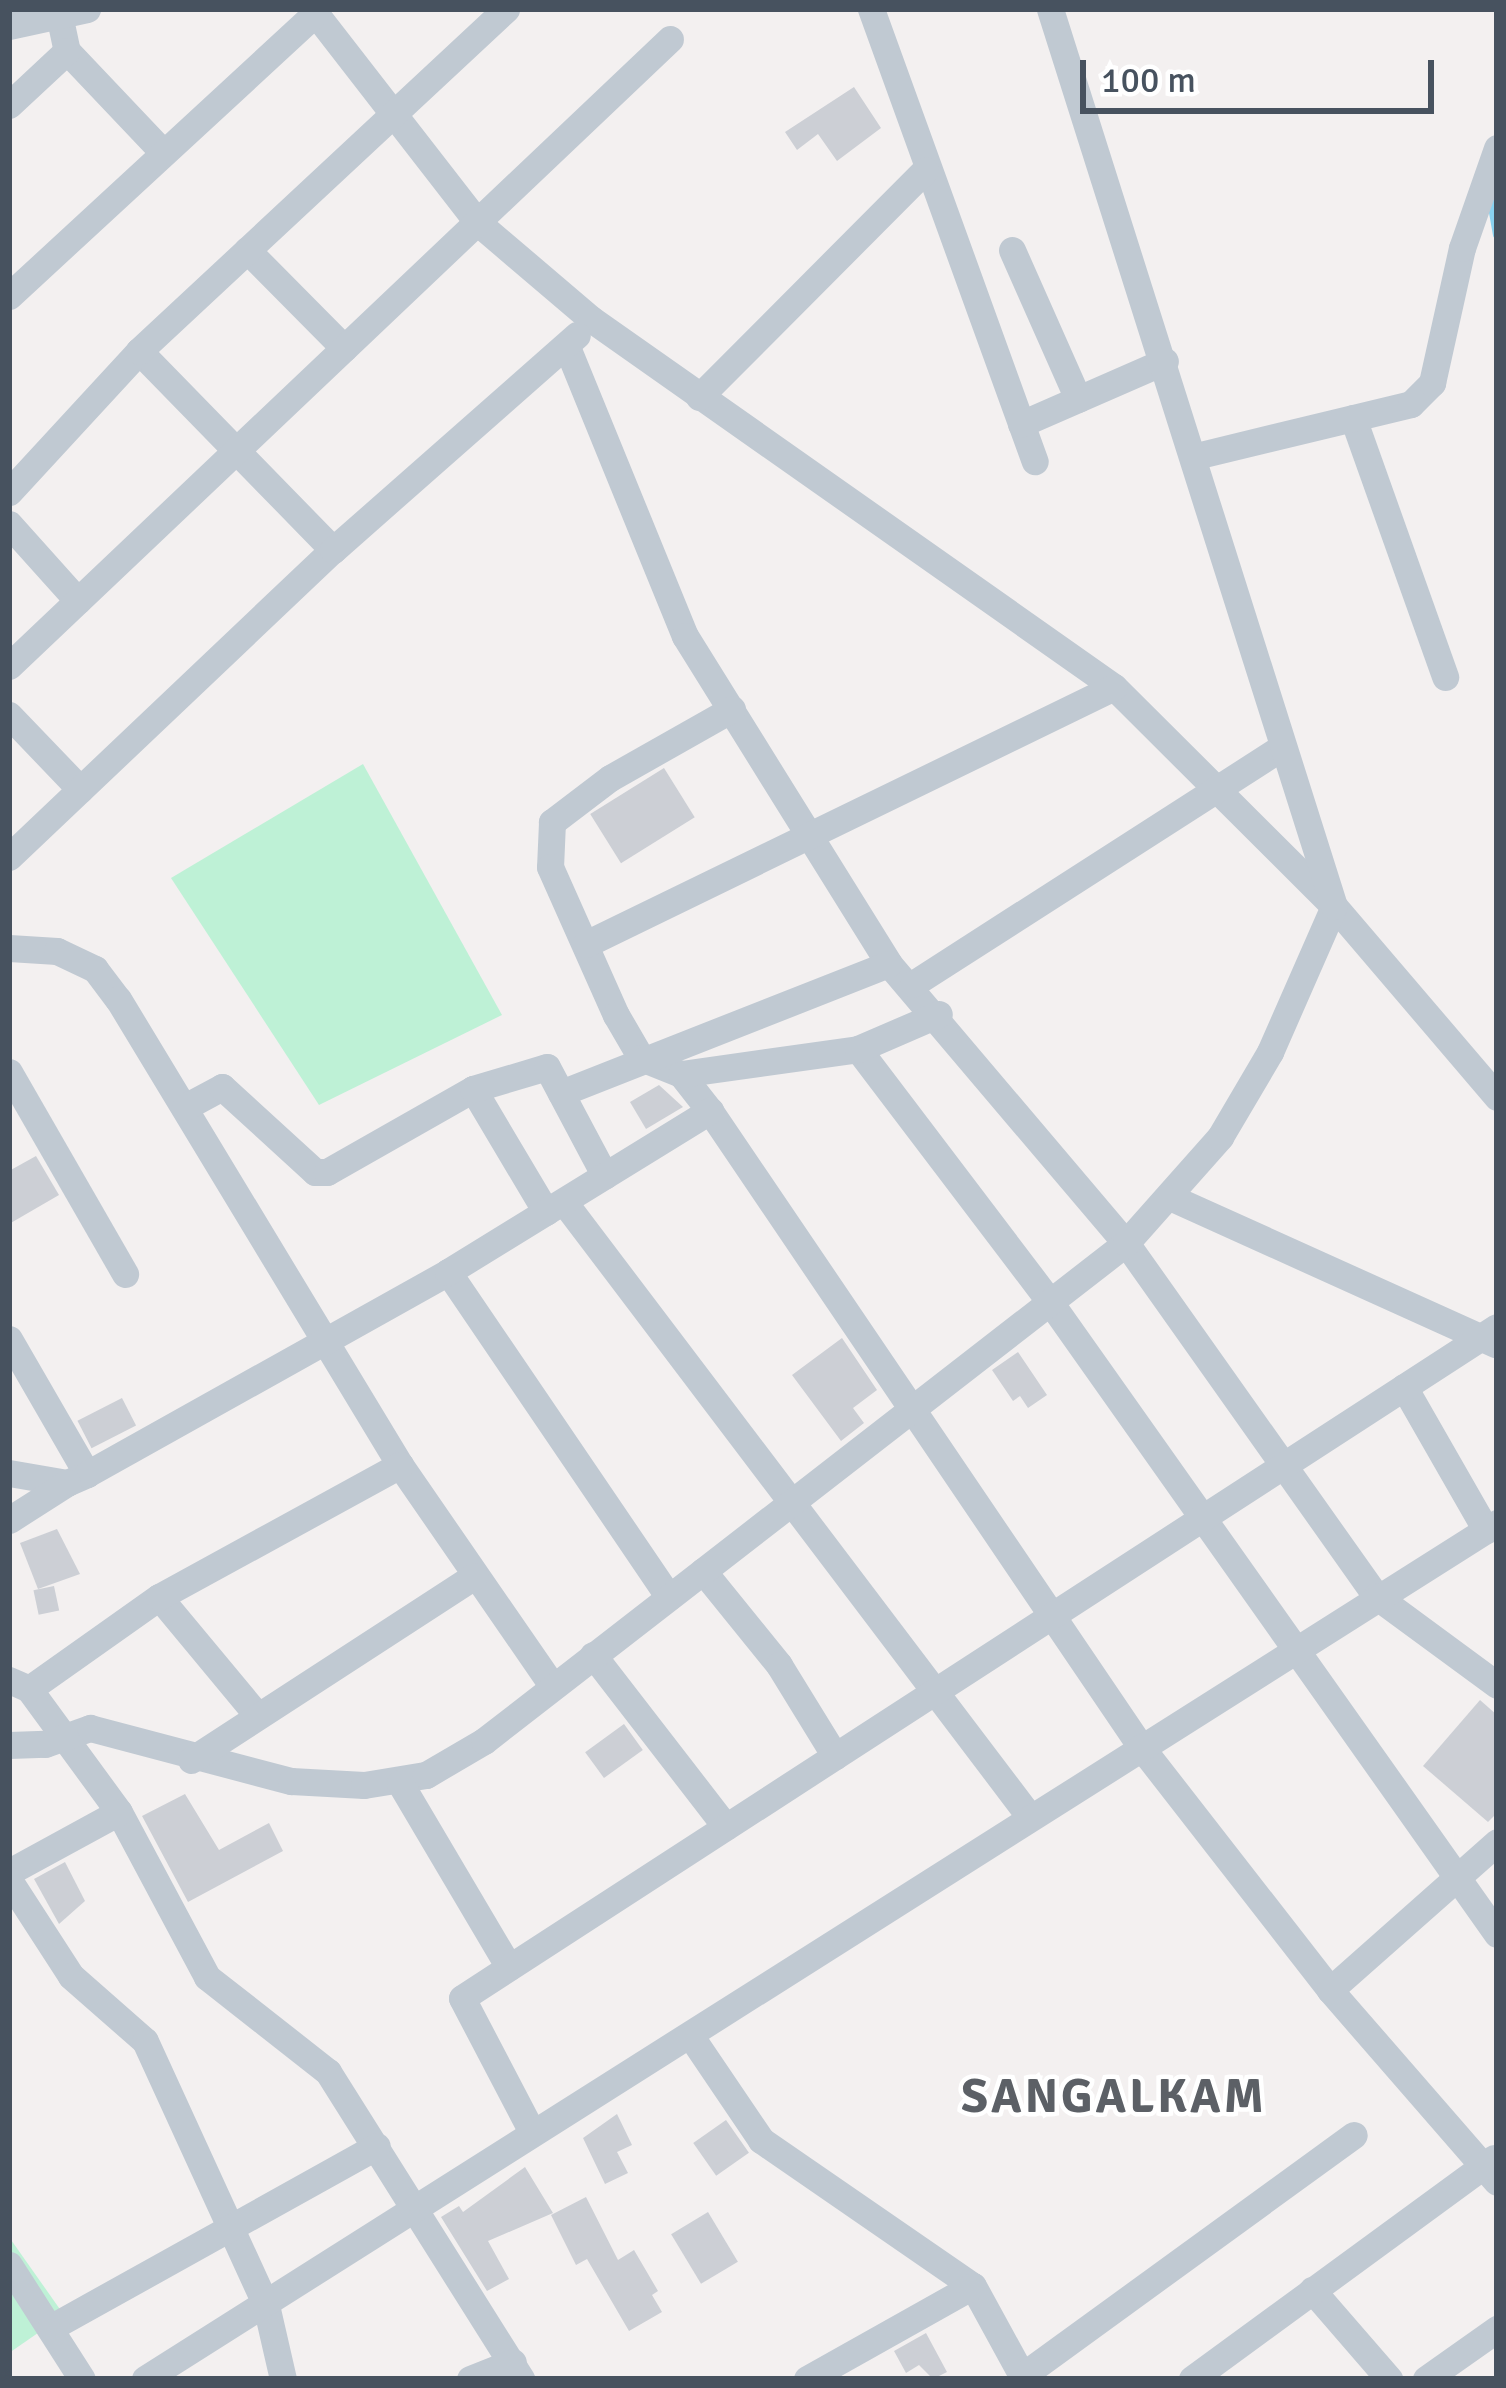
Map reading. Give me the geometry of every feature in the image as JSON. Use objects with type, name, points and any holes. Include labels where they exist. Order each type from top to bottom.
[{"type":"street","points":[[9,26],[60,19],[87,9]]},
{"type":"street","points":[[9,492],[139,351],[506,9]]},
{"type":"street","points":[[871,9],[897,65],[925,170],[1035,461]]},
{"type":"street","points":[[9,1745],[65,1737],[90,1728],[191,1760],[291,1781],[400,1783],[469,1751],[1126,1243],[1172,1198],[1270,1052],[1334,906],[1281,748],[1196,456],[1050,9]]},
{"type":"street","points":[[9,296],[160,149],[314,11],[477,222],[591,319],[1114,687],[1334,906],[1497,1097]]},
{"type":"street","points":[[60,19],[67,51],[160,149]]},
{"type":"street","points":[[9,666],[670,39]]},
{"type":"street","points":[[9,105],[67,51]]},
{"type":"street","points":[[1196,456],[1411,404],[1432,383],[1478,188],[1497,148]]},
{"type":"street","points":[[699,397],[925,170]]},
{"type":"street","points":[[247,250],[344,348]]},
{"type":"street","points":[[1012,250],[1078,399]]},
{"type":"street","points":[[9,857],[333,550],[567,346],[591,319]]},
{"type":"street","points":[[567,346],[678,620],[889,964],[939,1014],[1126,1243],[1376,1596],[1497,1685]]},
{"type":"street","points":[[139,351],[333,550]]},
{"type":"street","points":[[1021,424],[1165,361]]},
{"type":"street","points":[[1353,418],[1445,677]]},
{"type":"street","points":[[9,524],[78,601]]},
{"type":"street","points":[[586,944],[812,839],[1114,687]]},
{"type":"street","points":[[732,709],[610,778],[552,822],[550,867],[641,1058],[681,1074],[857,1049],[939,1014]]},
{"type":"street","points":[[9,715],[80,789]]},
{"type":"street","points":[[913,984],[1216,784],[1281,748]]},
{"type":"street","points":[[9,948],[57,951],[95,969],[185,1108],[400,1465],[552,1685]]},
{"type":"street","points":[[561,1093],[889,964]]},
{"type":"street","points":[[857,1049],[1050,1302],[1497,1934]]},
{"type":"street","points":[[185,1108],[222,1087],[315,1172],[327,1172],[473,1089],[547,1067],[605,1176]]},
{"type":"street","points":[[9,1072],[125,1274]]},
{"type":"street","points":[[681,1074],[1141,1747],[1330,1990],[1492,2168],[1312,2290],[1192,2379]]},
{"type":"street","points":[[473,1089],[555,1207],[791,1503],[1030,1817]]},
{"type":"street","points":[[9,1520],[448,1273],[710,1112]]},
{"type":"street","points":[[1172,1198],[1493,1335]]},
{"type":"street","points":[[448,1273],[669,1597]]},
{"type":"street","points":[[532,2132],[462,1998],[1404,1387],[1493,1335]]},
{"type":"street","points":[[9,1339],[77,1478]]},
{"type":"street","points":[[145,2379],[1491,1527],[1404,1387]]},
{"type":"street","points":[[400,1465],[159,1597],[19,1684],[65,1737],[119,1812],[207,1977],[328,2072],[418,2207],[517,2371],[470,2379]]},
{"type":"street","points":[[9,1473],[77,1478]]},
{"type":"street","points":[[703,1570],[779,1665],[835,1756]]},
{"type":"street","points":[[191,1760],[474,1576]]},
{"type":"street","points":[[159,1597],[256,1714]]},
{"type":"street","points":[[593,1655],[726,1827]]},
{"type":"street","points":[[400,1783],[509,1967]]},
{"type":"street","points":[[119,1812],[9,1876],[71,1976],[145,2041],[228,2234],[266,2305],[283,2379]]},
{"type":"street","points":[[1330,1990],[1497,1842]]},
{"type":"street","points":[[690,2035],[761,2140],[973,2286],[1023,2378],[1354,2135]]},
{"type":"street","points":[[50,2328],[228,2234],[376,2146]]},
{"type":"street","points":[[9,2265],[82,2379]]},
{"type":"street","points":[[807,2379],[973,2286]]},
{"type":"street","points":[[1312,2290],[1389,2379]]},
{"type":"street","points":[[1426,2379],[1497,2329]]},
{"type":"green space","points":[[363,764],[502,1015],[319,1105],[171,878]]},
{"type":"green space","points":[[9,2237],[64,2315],[9,2353]]},
{"type":"building","points":[[854,87],[881,128],[837,161],[818,134],[797,150],[785,132]]},
{"type":"building","points":[[664,768],[695,817],[621,863],[590,814]]},
{"type":"building","points":[[659,1085],[683,1107],[646,1129],[630,1102]]},
{"type":"building","points":[[36,1156],[59,1195],[9,1224],[9,1171]]},
{"type":"building","points":[[842,1338],[877,1390],[853,1408],[864,1423],[841,1441],[792,1375]]},
{"type":"building","points":[[1018,1352],[1047,1395],[1028,1408],[1020,1396],[1013,1401],[992,1370]]},
{"type":"building","points":[[122,1398],[136,1426],[92,1448],[77,1421]]},
{"type":"building","points":[[57,1529],[80,1574],[38,1589],[20,1543]]},
{"type":"building","points":[[54,1586],[59,1610],[39,1615],[33,1590]]},
{"type":"building","points":[[1480,1700],[1497,1715],[1497,1813],[1488,1822],[1423,1766]]},
{"type":"building","points":[[624,1724],[643,1750],[604,1778],[585,1752]]},
{"type":"building","points":[[185,1794],[219,1850],[269,1823],[283,1851],[188,1902],[142,1816]]},
{"type":"building","points":[[65,1862],[85,1901],[59,1924],[34,1879]]},
{"type":"building","points":[[617,2114],[632,2145],[617,2152],[628,2173],[605,2184],[583,2138]]},
{"type":"building","points":[[726,2120],[749,2153],[716,2176],[693,2143]]},
{"type":"building","points":[[525,2167],[553,2213],[488,2241],[509,2279],[487,2291],[441,2217],[459,2206],[463,2212]]},
{"type":"building","points":[[586,2197],[618,2260],[634,2250],[658,2291],[652,2295],[662,2312],[629,2331],[587,2259],[576,2265],[551,2215]]},
{"type":"building","points":[[708,2212],[738,2262],[701,2284],[671,2234]]},
{"type":"building","points":[[926,2333],[947,2372],[933,2379],[919,2365],[906,2373],[894,2351]]},
{"type":"waterway","points":[[1491,201],[1497,234]]},
{"type":"district","name":"SANGALKAM","points":[[1114,2097]]}]
